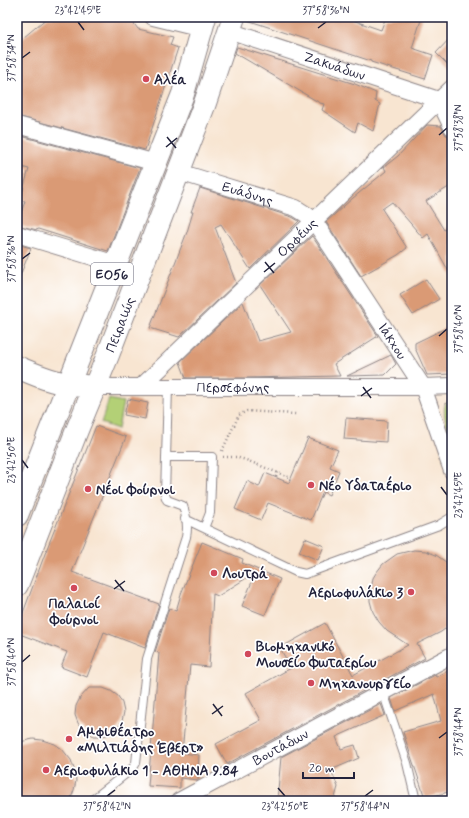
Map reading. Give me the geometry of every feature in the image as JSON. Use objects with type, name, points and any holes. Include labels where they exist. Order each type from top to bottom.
[{"type":"main road","name":"Πειραιώς","points":[[17,515],[183,94],[204,23]]},
{"type":"main road","name":"Πειραιώς","points":[[17,585],[179,172],[205,104],[232,24]]},
{"type":"main road","name":"Περσεφόνης","points":[[17,367],[43,378],[69,384],[94,387]]},
{"type":"street","points":[[153,17],[204,23]]},
{"type":"street","name":"Ζακυάδων","points":[[232,24],[439,100]]},
{"type":"street","name":"Ορφέως","points":[[141,387],[452,88]]},
{"type":"street","points":[[439,100],[452,127]]},
{"type":"street","points":[[17,124],[156,163]]},
{"type":"street","name":"Ευάδνης","points":[[179,172],[296,208],[314,221]]},
{"type":"street","name":"Ιάκχου","points":[[314,221],[423,387],[452,471]]},
{"type":"street","points":[[17,234],[116,264]]},
{"type":"street","name":"Περσεφόνης","points":[[94,387],[452,386]]},
{"type":"street","name":"Βουτάδων","points":[[179,801],[202,795],[383,692],[452,655]]},
{"type":"lane","points":[[91,801],[133,768],[136,763],[147,660],[187,532],[183,506],[165,498],[168,387]]},
{"type":"lane","points":[[166,458],[212,457],[210,513],[204,528]]},
{"type":"lane","points":[[185,519],[296,572],[305,574],[439,525],[452,517]]},
{"type":"lane","points":[[383,692],[407,763],[416,801]]},
{"type":"path","points":[[291,478],[236,457],[220,457],[239,415],[247,411],[296,414]]},
{"type":"path","points":[[276,478],[278,472]]},
{"type":"green space","points":[[109,399],[123,402],[118,429],[101,423]]},
{"type":"green space","points":[[452,401],[452,440],[444,412],[446,403]]},
{"type":"building","points":[[48,17],[129,17],[138,29],[173,37],[170,45],[178,48],[145,150],[17,116],[17,43]]},
{"type":"building","points":[[248,17],[353,17],[352,20],[381,30],[386,17],[422,17],[412,48],[433,55],[425,79],[247,20]]},
{"type":"building","points":[[452,36],[452,69],[436,53]]},
{"type":"building","points":[[237,47],[355,84],[376,93],[375,101],[380,104],[373,131],[358,123],[355,132],[322,110],[324,104],[235,53]]},
{"type":"building","points":[[427,125],[441,126],[446,135],[452,136],[452,185],[426,201],[444,230],[452,225],[452,277],[428,234],[423,238],[392,202],[382,209],[407,248],[398,255],[361,276],[326,222],[386,171],[384,167],[398,156]]},
{"type":"building","points":[[17,135],[140,168],[108,251],[38,229],[17,225],[25,201],[20,200],[29,169],[17,166]]},
{"type":"building","points":[[200,188],[292,217],[299,221],[250,269],[221,224],[215,227],[236,283],[179,337],[150,328],[187,232],[193,212],[191,212]]},
{"type":"building","points":[[312,236],[378,336],[334,364],[340,376],[186,378],[180,362],[243,302],[258,341],[291,332],[260,285]]},
{"type":"building","points":[[17,244],[31,248],[18,281],[17,281]]},
{"type":"building","points":[[426,279],[439,299],[413,315],[400,295]]},
{"type":"building","points":[[452,325],[452,374],[427,375],[415,348],[415,343]]},
{"type":"building","points":[[391,355],[396,364],[385,375],[347,376]]},
{"type":"building","points":[[128,399],[148,403],[145,419],[124,415]]},
{"type":"building","points":[[346,418],[387,421],[386,442],[344,439]]},
{"type":"building","points":[[96,426],[126,437],[72,572],[159,604],[145,648],[104,632],[87,677],[61,667],[67,652],[17,633],[17,629],[46,551]]},
{"type":"building","name":"Νέο Υδαταέριο","points":[[308,438],[338,450],[330,467],[339,471],[329,495],[323,492],[311,520],[268,503],[261,520],[235,509],[247,481],[259,487],[265,473],[289,483]]},
{"type":"building","points":[[305,538],[324,546],[318,560],[299,552]]},
{"type":"building","points":[[202,542],[243,559],[242,563],[280,579],[265,615],[242,606],[256,572],[218,596],[213,594],[209,667],[190,665],[182,753],[199,755],[198,780],[180,778],[180,788],[148,786],[159,653],[155,652],[169,608],[176,611],[181,594]]},
{"type":"building","points":[[414,550],[426,551],[436,555],[446,562],[452,569],[452,621],[450,625],[441,632],[417,644],[425,658],[227,764],[216,744],[261,720],[246,693],[291,668],[280,648],[325,623],[353,675],[408,645],[387,631],[379,622],[373,612],[370,595],[373,578],[383,564],[397,554]]},
{"type":"building","points":[[452,669],[452,746],[448,746],[452,762],[452,791],[425,798],[403,732],[441,721],[434,694],[395,711],[391,698],[435,675],[436,677]]},
{"type":"building","points":[[89,688],[103,688],[111,691],[118,696],[122,703],[124,712],[122,721],[118,728],[111,734],[94,736],[86,732],[78,723],[75,715],[76,706],[80,698]]},
{"type":"building","points":[[381,704],[385,715],[336,737],[341,749],[355,745],[359,758],[331,770],[338,787],[334,801],[277,801],[281,757]]},
{"type":"building","name":"Αεριοφυλάκιο 1 - ΑΘΗΝΑ 9.84","points":[[33,739],[55,744],[62,749],[71,760],[76,781],[70,801],[17,801],[17,744]]},
{"type":"place","name":"Αλέα","points":[[146,79]]},
{"type":"place","name":"Νέο Υδαταέριο","points":[[311,485]]},
{"type":"place","name":"Νέοι Φούρνοι","points":[[88,489]]},
{"type":"place","name":"Λουτρά","points":[[214,573]]},
{"type":"place","name":"Παλαιοί Φούρνοι","points":[[74,588]]},
{"type":"place","name":"Αεριοφυλάκιο 3","points":[[411,592]]},
{"type":"place","name":"Βιομηχανικό Μουσείο Φωταερίου","points":[[248,654]]},
{"type":"place","name":"Μηχανουργείο","points":[[311,683]]},
{"type":"place","name":"Αμφιθέατρο «Μιλτιάδης Έβερτ»","points":[[69,739]]},
{"type":"place","name":"Αεριοφυλάκιο 1 - ΑΘΗΝΑ 9.84","points":[[46,770]]}]
